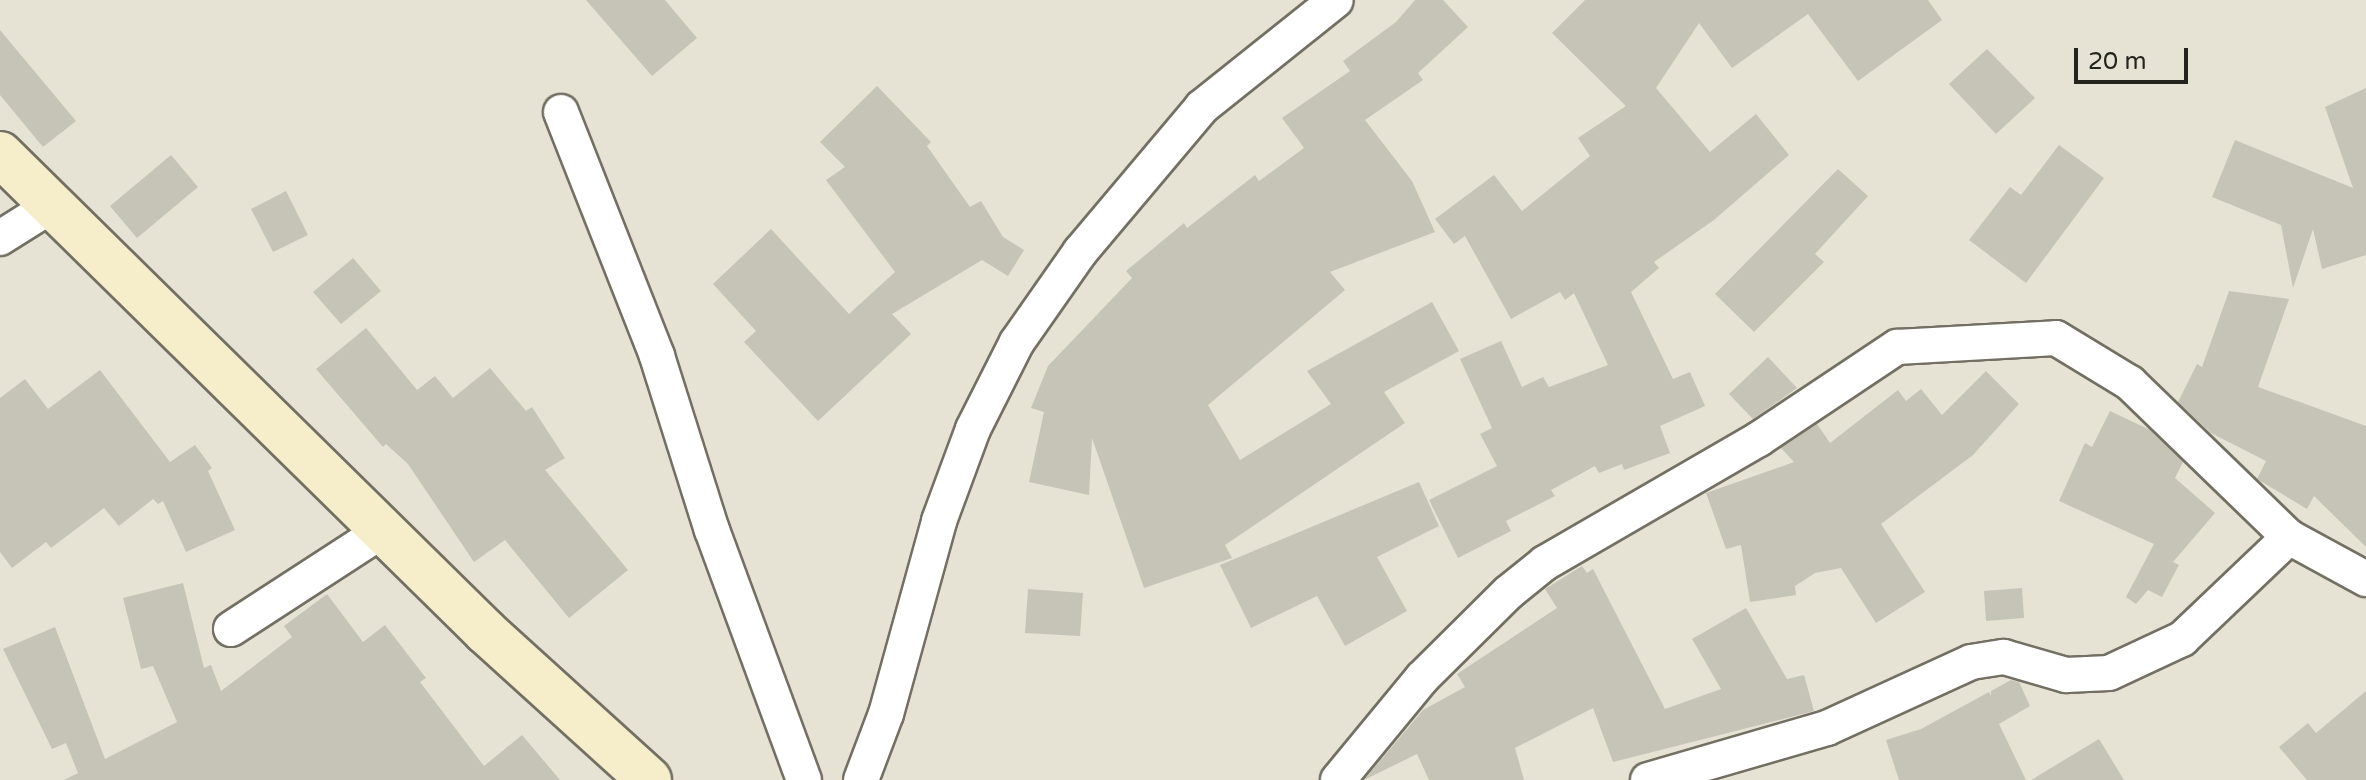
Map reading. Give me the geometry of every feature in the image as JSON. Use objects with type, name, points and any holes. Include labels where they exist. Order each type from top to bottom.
[{"type":"main road","points":[[0,154],[385,529],[486,632],[643,779]]},
{"type":"street","points":[[861,780],[886,714],[939,521],[973,429],[1017,342],[1080,252],[1202,107],[1336,0]]},
{"type":"street","points":[[561,112],[657,356],[712,530],[804,780]]},
{"type":"street","points":[[0,238],[54,204]]},
{"type":"street","points":[[1338,780],[1422,678],[1509,592],[1545,563],[1759,439],[1897,347],[2056,338],[2130,383],[2289,537],[2366,579]]},
{"type":"street","points":[[231,629],[385,529]]},
{"type":"street","points":[[1648,780],[1827,728],[1971,662],[2004,657],[2066,675],[2109,673],[2182,639],[2289,537]]},
{"type":"building","points":[[586,0],[665,0],[697,38],[652,76]]},
{"type":"building","points":[[1415,0],[1443,0],[1468,27],[1418,73],[1423,80],[1365,120],[1412,181],[1435,232],[1330,272],[1345,290],[1208,405],[1240,460],[1331,404],[1307,371],[1432,302],[1459,351],[1384,392],[1405,423],[1225,545],[1232,558],[1144,588],[1092,438],[1089,495],[1029,482],[1044,412],[1031,408],[1048,366],[1132,278],[1126,271],[1184,223],[1187,228],[1255,175],[1259,181],[1304,148],[1282,118],[1350,71],[1343,61],[1396,22]]},
{"type":"building","points":[[1585,0],[1928,0],[1942,20],[1858,81],[1808,14],[1732,68],[1699,23],[1656,88],[1710,152],[1756,114],[1789,155],[1714,220],[1654,262],[1659,268],[1631,292],[1673,379],[1690,372],[1705,406],[1660,426],[1670,453],[1624,470],[1622,464],[1599,473],[1595,466],[1551,490],[1555,496],[1506,521],[1511,531],[1458,558],[1429,500],[1497,466],[1480,434],[1492,428],[1460,359],[1501,341],[1522,387],[1543,377],[1549,387],[1608,365],[1574,293],[1565,300],[1560,292],[1511,319],[1465,236],[1454,244],[1435,219],[1494,175],[1522,211],[1590,156],[1578,138],[1626,106],[1552,33]]},
{"type":"building","points":[[0,30],[76,121],[43,147],[0,95]]},
{"type":"building","points":[[1987,49],[2035,98],[1996,134],[1949,84]]},
{"type":"building","points":[[877,86],[931,142],[927,146],[970,207],[981,201],[1003,237],[1024,250],[1008,276],[982,260],[892,314],[911,334],[818,421],[744,342],[756,331],[713,284],[771,229],[849,314],[895,272],[826,180],[845,167],[820,142]]},
{"type":"building","points":[[2366,88],[2366,255],[2322,269],[2313,229],[2293,288],[2281,225],[2212,197],[2235,140],[2353,188],[2325,107]]},
{"type":"building","points":[[2059,145],[2104,178],[2026,283],[1969,240],[2010,187],[2021,195]]},
{"type":"building","points":[[171,155],[198,187],[137,238],[110,206]]},
{"type":"building","points":[[1838,169],[1868,196],[1815,254],[1824,262],[1754,332],[1715,294]]},
{"type":"building","points":[[286,191],[308,235],[273,252],[251,209]]},
{"type":"building","points":[[353,258],[381,291],[341,324],[313,292]]},
{"type":"building","points":[[2229,291],[2289,299],[2258,387],[2366,426],[2366,547],[2314,496],[2307,509],[2257,479],[2266,461],[2211,433],[2178,402],[2197,364],[2202,367]]},
{"type":"building","points":[[366,328],[417,390],[435,376],[453,398],[490,368],[526,411],[532,407],[565,458],[545,470],[628,570],[569,618],[505,540],[474,562],[408,464],[386,444],[383,447],[316,369]]},
{"type":"building","points":[[1768,357],[1797,388],[1753,419],[1729,394]]},
{"type":"building","points":[[100,370],[170,462],[195,445],[212,468],[208,471],[235,530],[186,552],[163,501],[158,504],[153,499],[119,526],[104,508],[51,548],[46,542],[12,568],[0,552],[0,398],[25,379],[48,409]]},
{"type":"building","points":[[1986,371],[2019,404],[1973,455],[1881,524],[1925,592],[1876,623],[1841,568],[1815,573],[1795,586],[1796,595],[1750,602],[1741,545],[1726,549],[1706,493],[1794,462],[1781,448],[1817,424],[1830,443],[1898,390],[1906,401],[1921,389],[1942,415]]},
{"type":"building","points":[[2110,411],[2150,430],[2183,462],[2175,478],[2215,513],[2173,562],[2179,565],[2162,597],[2148,590],[2136,604],[2126,597],[2154,544],[2059,501],[2085,443],[2092,447]]},
{"type":"building","points":[[1419,482],[1439,526],[1377,557],[1407,611],[1345,646],[1317,596],[1251,628],[1220,565]]},
{"type":"building","points":[[1582,566],[1587,573],[1593,569],[1665,709],[1721,689],[1692,639],[1746,608],[1787,679],[1804,675],[1814,711],[1613,762],[1593,708],[1515,748],[1524,780],[1429,780],[1417,754],[1364,780],[1423,710],[1465,687],[1457,674],[1557,608],[1545,589]]},
{"type":"building","points":[[183,583],[204,668],[211,665],[221,691],[292,637],[284,626],[327,594],[363,642],[385,625],[426,678],[420,682],[484,766],[522,735],[560,780],[64,780],[78,773],[66,743],[52,749],[3,649],[55,627],[105,759],[177,722],[153,666],[141,669],[123,598]]},
{"type":"building","points":[[2022,588],[2024,618],[1986,621],[1984,591]]},
{"type":"building","points":[[1028,589],[1083,593],[1080,636],[1025,633]]},
{"type":"building","points":[[2011,680],[2019,682],[2030,706],[1999,724],[2026,780],[1899,780],[1886,740],[1921,729],[1989,692],[1991,696],[1991,691]]},
{"type":"building","points":[[2366,691],[2366,780],[2307,780],[2279,747],[2308,723],[2316,733]]},
{"type":"building","points":[[2099,739],[2124,780],[2031,780]]}]
